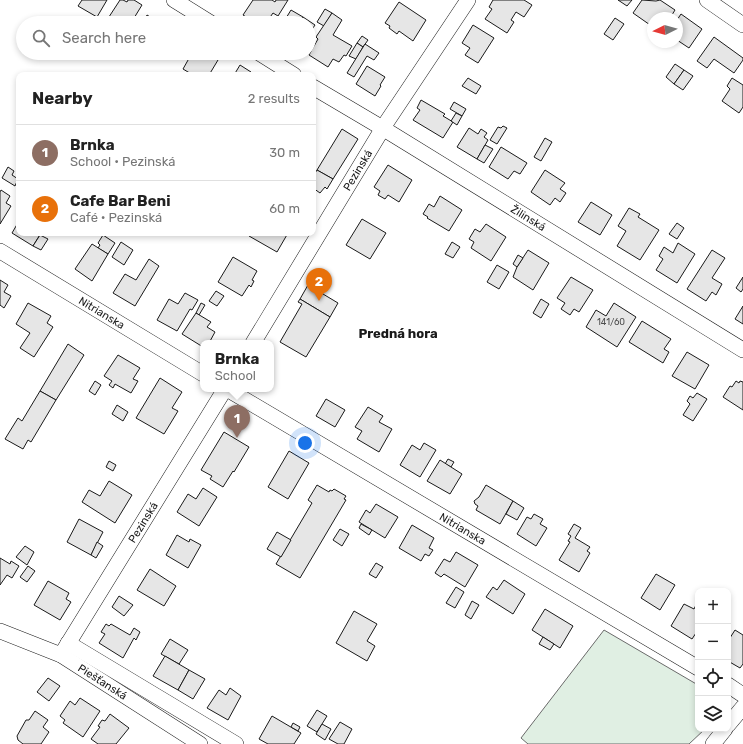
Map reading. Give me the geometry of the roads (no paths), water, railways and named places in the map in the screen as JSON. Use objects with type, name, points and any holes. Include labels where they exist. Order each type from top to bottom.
[{"type":"street","points":[[174,0],[200,16]]},
{"type":"street","name":"Pezinská","points":[[255,340],[384,129],[468,0]]},
{"type":"street","points":[[707,0],[743,25]]},
{"type":"street","points":[[270,60],[289,72]]},
{"type":"street","name":"Žilinská","points":[[316,89],[743,350]]},
{"type":"street","name":"Nitrianska","points":[[0,252],[200,372]]},
{"type":"street","name":"Pezinská","points":[[65,649],[224,392]]},
{"type":"street","name":"Nitrianska","points":[[231,392],[695,666]]},
{"type":"street","name":"Piešťanská","points":[[0,631],[65,649],[236,744]]},
{"type":"street","name":"Piešťanská","points":[[65,649],[200,744]]},
{"type":"street","points":[[731,688],[743,694]]},
{"type":"street","points":[[731,721],[743,707]]},
{"type":"street","points":[[713,744],[723,732]]},
{"type":"place","name":"Cafe Bar Beni","points":[[319,301]]},
{"type":"place","name":"Brnka","points":[[237,438]]},
{"type":"district","name":"Predná hora","points":[[398,333]]}]
